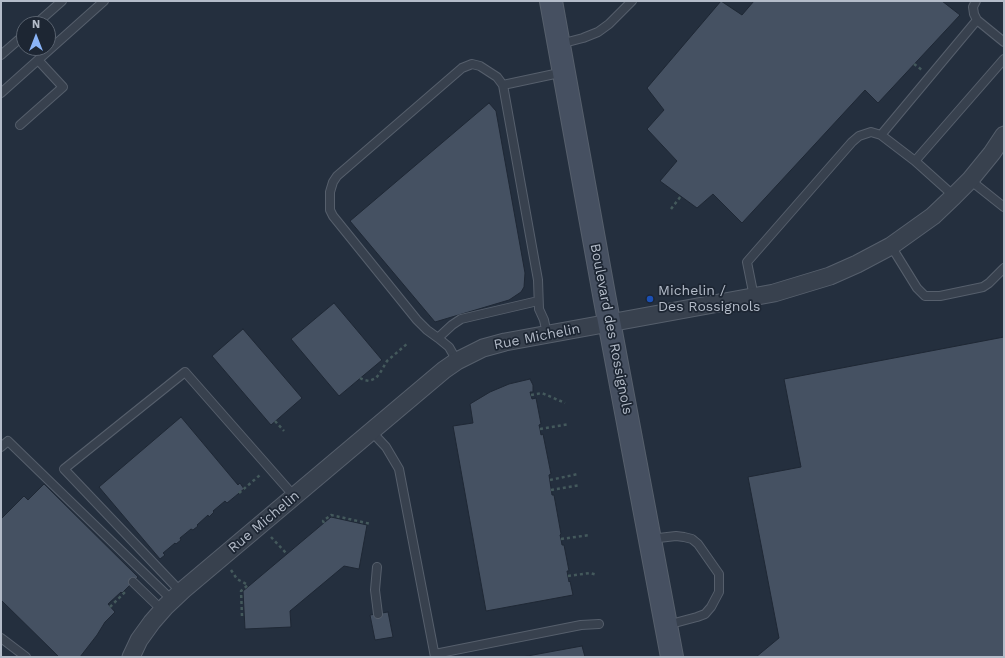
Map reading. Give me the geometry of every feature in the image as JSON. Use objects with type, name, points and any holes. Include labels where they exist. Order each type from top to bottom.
[{"type":"street","name":"Boulevard des Rossignols","points":[[551,1],[672,657]]},
{"type":"street","name":"Rue Michelin","points":[[131,657],[139,640],[172,601],[294,496],[444,370],[457,361],[474,352],[495,345],[547,334],[754,297],[788,289],[830,276],[857,264],[890,246],[923,223],[970,180],[992,153],[1004,135]]},
{"type":"lane","points":[[45,16],[62,1]]},
{"type":"lane","points":[[1,93],[104,1]]},
{"type":"lane","points":[[559,44],[583,38],[598,32],[609,24],[632,1]]},
{"type":"lane","points":[[976,1],[973,7],[977,20],[1004,42]]},
{"type":"lane","points":[[881,135],[977,20]]},
{"type":"lane","points":[[1,56],[16,42]]},
{"type":"lane","points":[[20,125],[63,87],[38,60]]},
{"type":"lane","points":[[915,161],[1004,60]]},
{"type":"lane","points":[[457,361],[449,347],[417,320],[333,216],[330,210],[330,192],[333,182],[337,176],[462,68],[472,64],[480,66],[497,77],[502,85],[538,280],[539,309],[544,320],[547,334]]},
{"type":"lane","points":[[502,85],[564,72]]},
{"type":"lane","points":[[754,297],[747,262],[852,142],[865,133],[876,132],[881,135],[915,161],[954,196]]},
{"type":"lane","points":[[970,180],[1004,207]]},
{"type":"lane","points":[[890,246],[917,288],[925,296],[940,296],[979,288],[989,283],[1004,268]]},
{"type":"lane","points":[[438,338],[445,330],[461,319],[538,301]]},
{"type":"lane","points":[[172,601],[64,469],[185,372],[294,496]]},
{"type":"lane","points":[[372,431],[386,448],[399,469],[435,656],[581,625],[599,624]]},
{"type":"lane","points":[[1,447],[8,442],[172,601]]},
{"type":"lane","points":[[650,539],[676,536],[692,539],[698,544],[715,567],[718,574],[720,592],[705,614],[698,618],[666,625]]},
{"type":"lane","points":[[377,567],[375,590],[378,614]]},
{"type":"lane","points":[[133,582],[172,601]]},
{"type":"lane","points":[[1,638],[26,657]]},
{"type":"path","points":[[914,64],[924,71]]},
{"type":"path","points":[[671,209],[681,196]]},
{"type":"path","points":[[360,378],[369,381],[376,378],[387,361],[408,343]]},
{"type":"path","points":[[531,395],[542,393],[565,402]]},
{"type":"path","points":[[275,421],[284,431]]},
{"type":"path","points":[[540,430],[569,424]]},
{"type":"path","points":[[239,493],[261,474]]},
{"type":"path","points":[[550,480],[578,474]]},
{"type":"path","points":[[552,490],[580,484]]},
{"type":"path","points":[[324,523],[323,521],[331,515],[371,524]]},
{"type":"path","points":[[561,539],[590,536]]},
{"type":"path","points":[[271,537],[287,554]]},
{"type":"path","points":[[231,570],[237,579],[248,586],[241,590],[242,616]]},
{"type":"path","points":[[568,576],[590,573],[597,575]]},
{"type":"path","points":[[110,607],[127,590]]},
{"type":"building","points":[[721,1],[742,15],[754,1],[942,1],[960,15],[878,103],[865,90],[742,223],[713,194],[697,208],[660,181],[677,161],[647,129],[664,110],[647,88]]},
{"type":"building","points":[[489,103],[496,111],[525,273],[524,287],[521,292],[509,300],[435,322],[350,221]]},
{"type":"building","points":[[334,303],[382,360],[339,396],[291,339]]},
{"type":"building","points":[[243,329],[302,398],[271,425],[212,356]]},
{"type":"building","points":[[1004,337],[1004,657],[756,657],[779,638],[748,477],[801,467],[784,379]]},
{"type":"building","points":[[530,379],[533,385],[533,392],[530,392],[532,399],[536,398],[541,424],[539,425],[541,435],[543,434],[551,474],[549,475],[552,495],[554,495],[560,535],[562,545],[564,545],[569,571],[567,571],[573,595],[486,611],[453,426],[473,423],[470,404],[490,392],[509,384]]},
{"type":"building","points":[[181,417],[238,485],[240,483],[244,489],[227,503],[225,501],[213,511],[214,512],[209,517],[208,515],[197,525],[198,526],[193,530],[191,529],[180,538],[181,540],[163,553],[165,555],[160,559],[99,487]]},
{"type":"building","points":[[44,484],[138,577],[108,604],[115,612],[105,622],[80,657],[59,657],[1,600],[1,519],[24,496],[28,500]]},
{"type":"building","points":[[331,517],[367,525],[359,569],[344,566],[290,611],[291,627],[245,629],[243,591]]},
{"type":"building","points":[[388,612],[393,637],[375,640],[370,615]]},
{"type":"building","points":[[582,646],[585,657],[522,657]]},
{"type":"place","name":"Michelin / Des Rossignols","points":[[650,299]]}]
